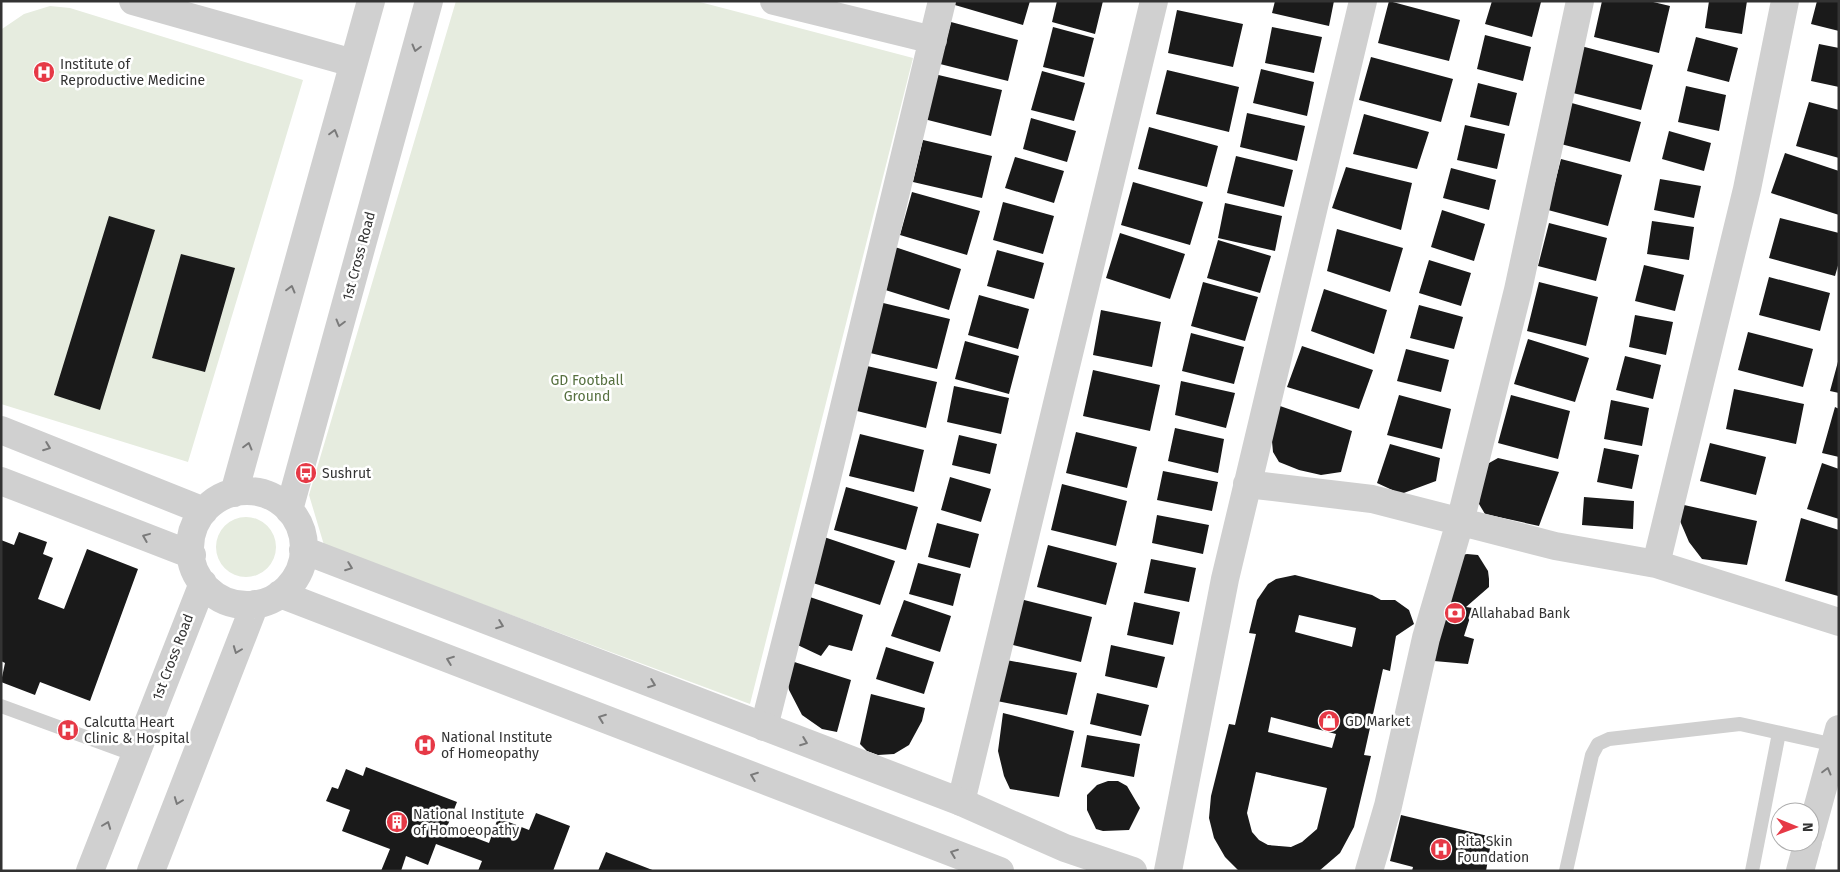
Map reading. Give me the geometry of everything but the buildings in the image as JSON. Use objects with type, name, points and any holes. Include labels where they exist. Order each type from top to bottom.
[{"type":"street","points":[[133,1],[354,64]]},
{"type":"street","points":[[234,493],[371,1]]},
{"type":"street","name":"1st Cross Road","points":[[289,510],[429,1]]},
{"type":"street","points":[[774,1],[933,40]]},
{"type":"street","points":[[764,727],[942,1]]},
{"type":"street","points":[[961,802],[1154,1]]},
{"type":"street","points":[[1168,871],[1223,588],[1363,1]]},
{"type":"street","points":[[1369,871],[1388,806],[1426,638],[1460,522],[1518,290],[1580,1]]},
{"type":"street","points":[[1656,564],[1747,190],[1785,1]]},
{"type":"street","points":[[1,430],[204,511]]},
{"type":"street","points":[[1,481],[192,556]]},
{"type":"street","points":[[1247,484],[1372,499],[1556,546],[1656,564],[1839,622]]},
{"type":"street","points":[[246,490],[265,494],[283,503],[296,518],[303,536],[304,556],[297,575],[289,587],[267,599],[235,604],[216,596],[203,583],[192,564],[190,545],[194,525],[204,511],[221,496],[234,493],[246,490]]},
{"type":"street","points":[[303,550],[961,802],[1065,848],[1133,871]]},
{"type":"street","name":"1st Cross Road","points":[[90,871],[203,583]]},
{"type":"street","points":[[150,871],[267,599]]},
{"type":"street","points":[[267,599],[1000,871]]},
{"type":"street","points":[[1820,820],[1829,806],[1837,737]]},
{"type":"street","points":[[1800,871],[1805,852]]},
{"type":"lane","points":[[1,706],[135,755]]},
{"type":"lane","points":[[1566,871],[1592,755],[1598,744],[1609,739],[1740,724],[1779,733],[1837,737]]},
{"type":"lane","points":[[1752,871],[1779,733]]},
{"type":"green space","name":"GD Football Ground","points":[[456,1],[696,1],[913,58],[750,704],[324,545],[309,495]]},
{"type":"green space","points":[[50,6],[70,8],[303,80],[188,462],[1,404],[1,34],[2,29],[24,14]]},
{"type":"green space","points":[[240,517],[252,517],[263,522],[271,530],[276,541],[274,559],[263,572],[252,577],[240,577],[229,572],[221,564],[216,553],[216,541],[221,530],[229,522]]},
{"type":"place","name":"Institute of Reproductive Medicine","points":[[44,72]]},
{"type":"place","name":"Sushrut","points":[[306,473]]},
{"type":"place","name":"Allahabad Bank","points":[[1455,613]]},
{"type":"place","name":"GD Market","points":[[1329,721]]},
{"type":"place","name":"Calcutta Heart Clinic & Hospital","points":[[68,730]]},
{"type":"place","name":"National Institute of Homeopathy","points":[[425,745]]},
{"type":"place","name":"National Institute of Homoeopathy","points":[[397,822]]},
{"type":"place","name":"Rita Skin Foundation","points":[[1441,849]]}]
